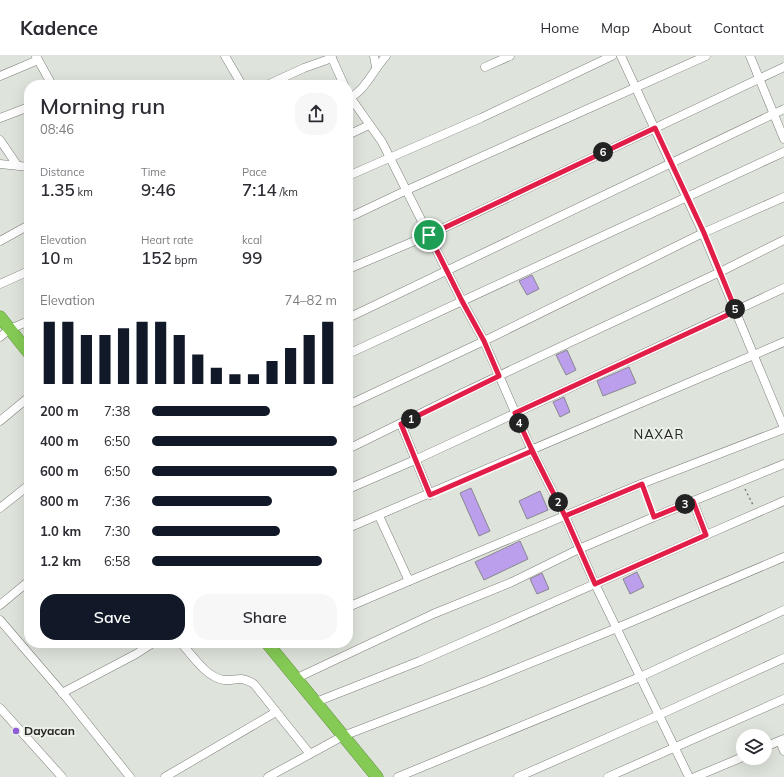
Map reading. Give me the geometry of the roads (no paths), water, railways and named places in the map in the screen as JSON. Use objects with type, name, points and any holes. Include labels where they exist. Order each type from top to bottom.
[{"type":"highway","points":[[0,316],[24,347]]},
{"type":"highway","points":[[273,648],[377,777]]},
{"type":"street","points":[[225,56],[239,80]]},
{"type":"street","points":[[374,56],[376,67]]},
{"type":"street","points":[[353,95],[362,89],[376,67],[386,56]]},
{"type":"street","points":[[486,67],[510,56]]},
{"type":"street","points":[[353,174],[481,118],[612,56]]},
{"type":"street","points":[[353,605],[642,484],[784,429],[704,233],[621,56]]},
{"type":"street","points":[[353,216],[706,56]]},
{"type":"street","points":[[750,56],[784,139]]},
{"type":"street","points":[[278,80],[331,57],[342,80]]},
{"type":"street","points":[[0,76],[37,58],[49,80]]},
{"type":"street","points":[[353,267],[429,235],[784,67]]},
{"type":"street","points":[[353,103],[382,142],[462,301],[484,341],[532,451],[565,516],[595,584],[689,777]]},
{"type":"street","points":[[0,118],[24,109]]},
{"type":"street","points":[[353,316],[784,109]]},
{"type":"street","points":[[353,133],[369,125]]},
{"type":"street","points":[[0,140],[17,166]]},
{"type":"street","points":[[353,352],[784,152]]},
{"type":"street","points":[[0,164],[24,167]]},
{"type":"street","points":[[353,403],[484,341],[704,233],[784,197]]},
{"type":"street","points":[[0,241],[24,227]]},
{"type":"street","points":[[353,448],[784,240]]},
{"type":"street","points":[[0,284],[24,274]]},
{"type":"street","points":[[353,487],[415,460],[784,288]]},
{"type":"street","points":[[0,337],[10,329],[24,323]]},
{"type":"street","points":[[353,526],[430,495],[784,342]]},
{"type":"street","points":[[0,420],[24,401]]},
{"type":"street","points":[[401,424],[430,495]]},
{"type":"street","points":[[297,678],[433,614],[512,582],[579,549],[784,464]]},
{"type":"street","points":[[0,508],[24,489]]},
{"type":"street","points":[[693,501],[706,535]]},
{"type":"street","points":[[316,702],[420,661],[784,501]]},
{"type":"street","points":[[379,516],[410,581]]},
{"type":"street","points":[[268,777],[343,736],[484,682],[617,628],[784,557]]},
{"type":"street","points":[[0,605],[24,586]]},
{"type":"street","points":[[398,777],[640,676],[784,610]]},
{"type":"street","points":[[0,620],[130,777]]},
{"type":"street","points":[[62,693],[145,648]]},
{"type":"street","points":[[186,648],[210,675],[224,680],[238,678],[246,679],[254,684],[310,754]]},
{"type":"street","points":[[518,777],[784,658]]},
{"type":"street","points":[[608,777],[784,699]]},
{"type":"street","points":[[0,708],[62,777]]},
{"type":"street","points":[[165,777],[276,712]]},
{"type":"street","points":[[772,744],[782,740],[784,751]]},
{"type":"street","points":[[696,777],[736,760]]},
{"type":"place","name":"Dayacan","points":[[16,731]]},
{"type":"district","name":"NAXAR","points":[[659,434]]}]
